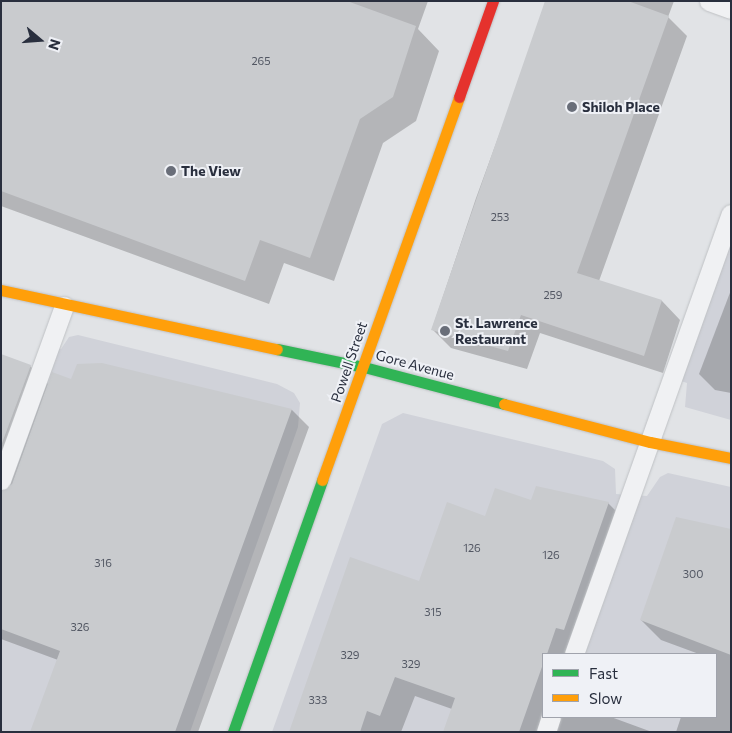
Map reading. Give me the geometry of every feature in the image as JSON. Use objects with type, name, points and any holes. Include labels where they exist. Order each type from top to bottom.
[{"type":"main road","name":"Powell Street","points":[[233,732],[493,1]]},
{"type":"main road","name":"Gore Avenue","points":[[1,290],[64,306],[364,367],[650,442],[731,458]]},
{"type":"lane","points":[[709,1],[731,9]]},
{"type":"lane","points":[[574,653],[731,214]]},
{"type":"lane","points":[[1,480],[64,306]]},
{"type":"lane","points":[[546,732],[551,718]]},
{"type":"shaded area","points":[[731,214],[731,420],[685,407],[687,383],[672,378]]},
{"type":"shaded area","points":[[78,335],[277,384],[294,393],[300,403],[298,427],[190,732],[1,732],[1,479],[49,346],[61,349],[69,337]]},
{"type":"shaded area","points":[[403,413],[603,461],[615,469],[616,494],[647,496],[660,477],[668,473],[731,487],[731,732],[272,732],[382,424]]},
{"type":"building","points":[[1,1],[347,1],[416,26],[393,97],[360,119],[310,258],[260,240],[245,281],[1,191]]},
{"type":"building","points":[[545,1],[628,1],[669,16],[577,273],[662,300],[644,356],[521,315],[508,351],[431,330]]},
{"type":"building","points":[[1,354],[31,365],[1,446]]},
{"type":"building","points":[[102,363],[292,409],[175,732],[30,732],[60,651],[1,629],[1,491],[12,484],[52,372],[71,379],[77,364]]},
{"type":"building","points":[[536,486],[609,502],[564,630],[556,628],[547,653],[542,653],[542,667],[519,732],[443,732],[455,698],[395,677],[380,716],[367,711],[360,732],[289,732],[350,557],[419,581],[447,502],[485,516],[495,488],[531,500]]},
{"type":"building","points":[[676,517],[731,529],[731,655],[640,620]]},
{"type":"traffic: fast","points":[[277,349],[364,367],[504,404]]},
{"type":"traffic: fast","points":[[233,732],[322,480]]},
{"type":"traffic: slow","points":[[322,480],[459,97]]},
{"type":"traffic: slow","points":[[1,290],[277,349]]},
{"type":"traffic: slow","points":[[504,404],[650,442],[731,458]]},
{"type":"traffic: jam","points":[[459,97],[493,1]]},
{"type":"place","name":"Shiloh Place","points":[[572,107]]},
{"type":"place","name":"The View","points":[[171,171]]},
{"type":"place","name":"St. Lawrence Restaurant","points":[[445,331]]}]
